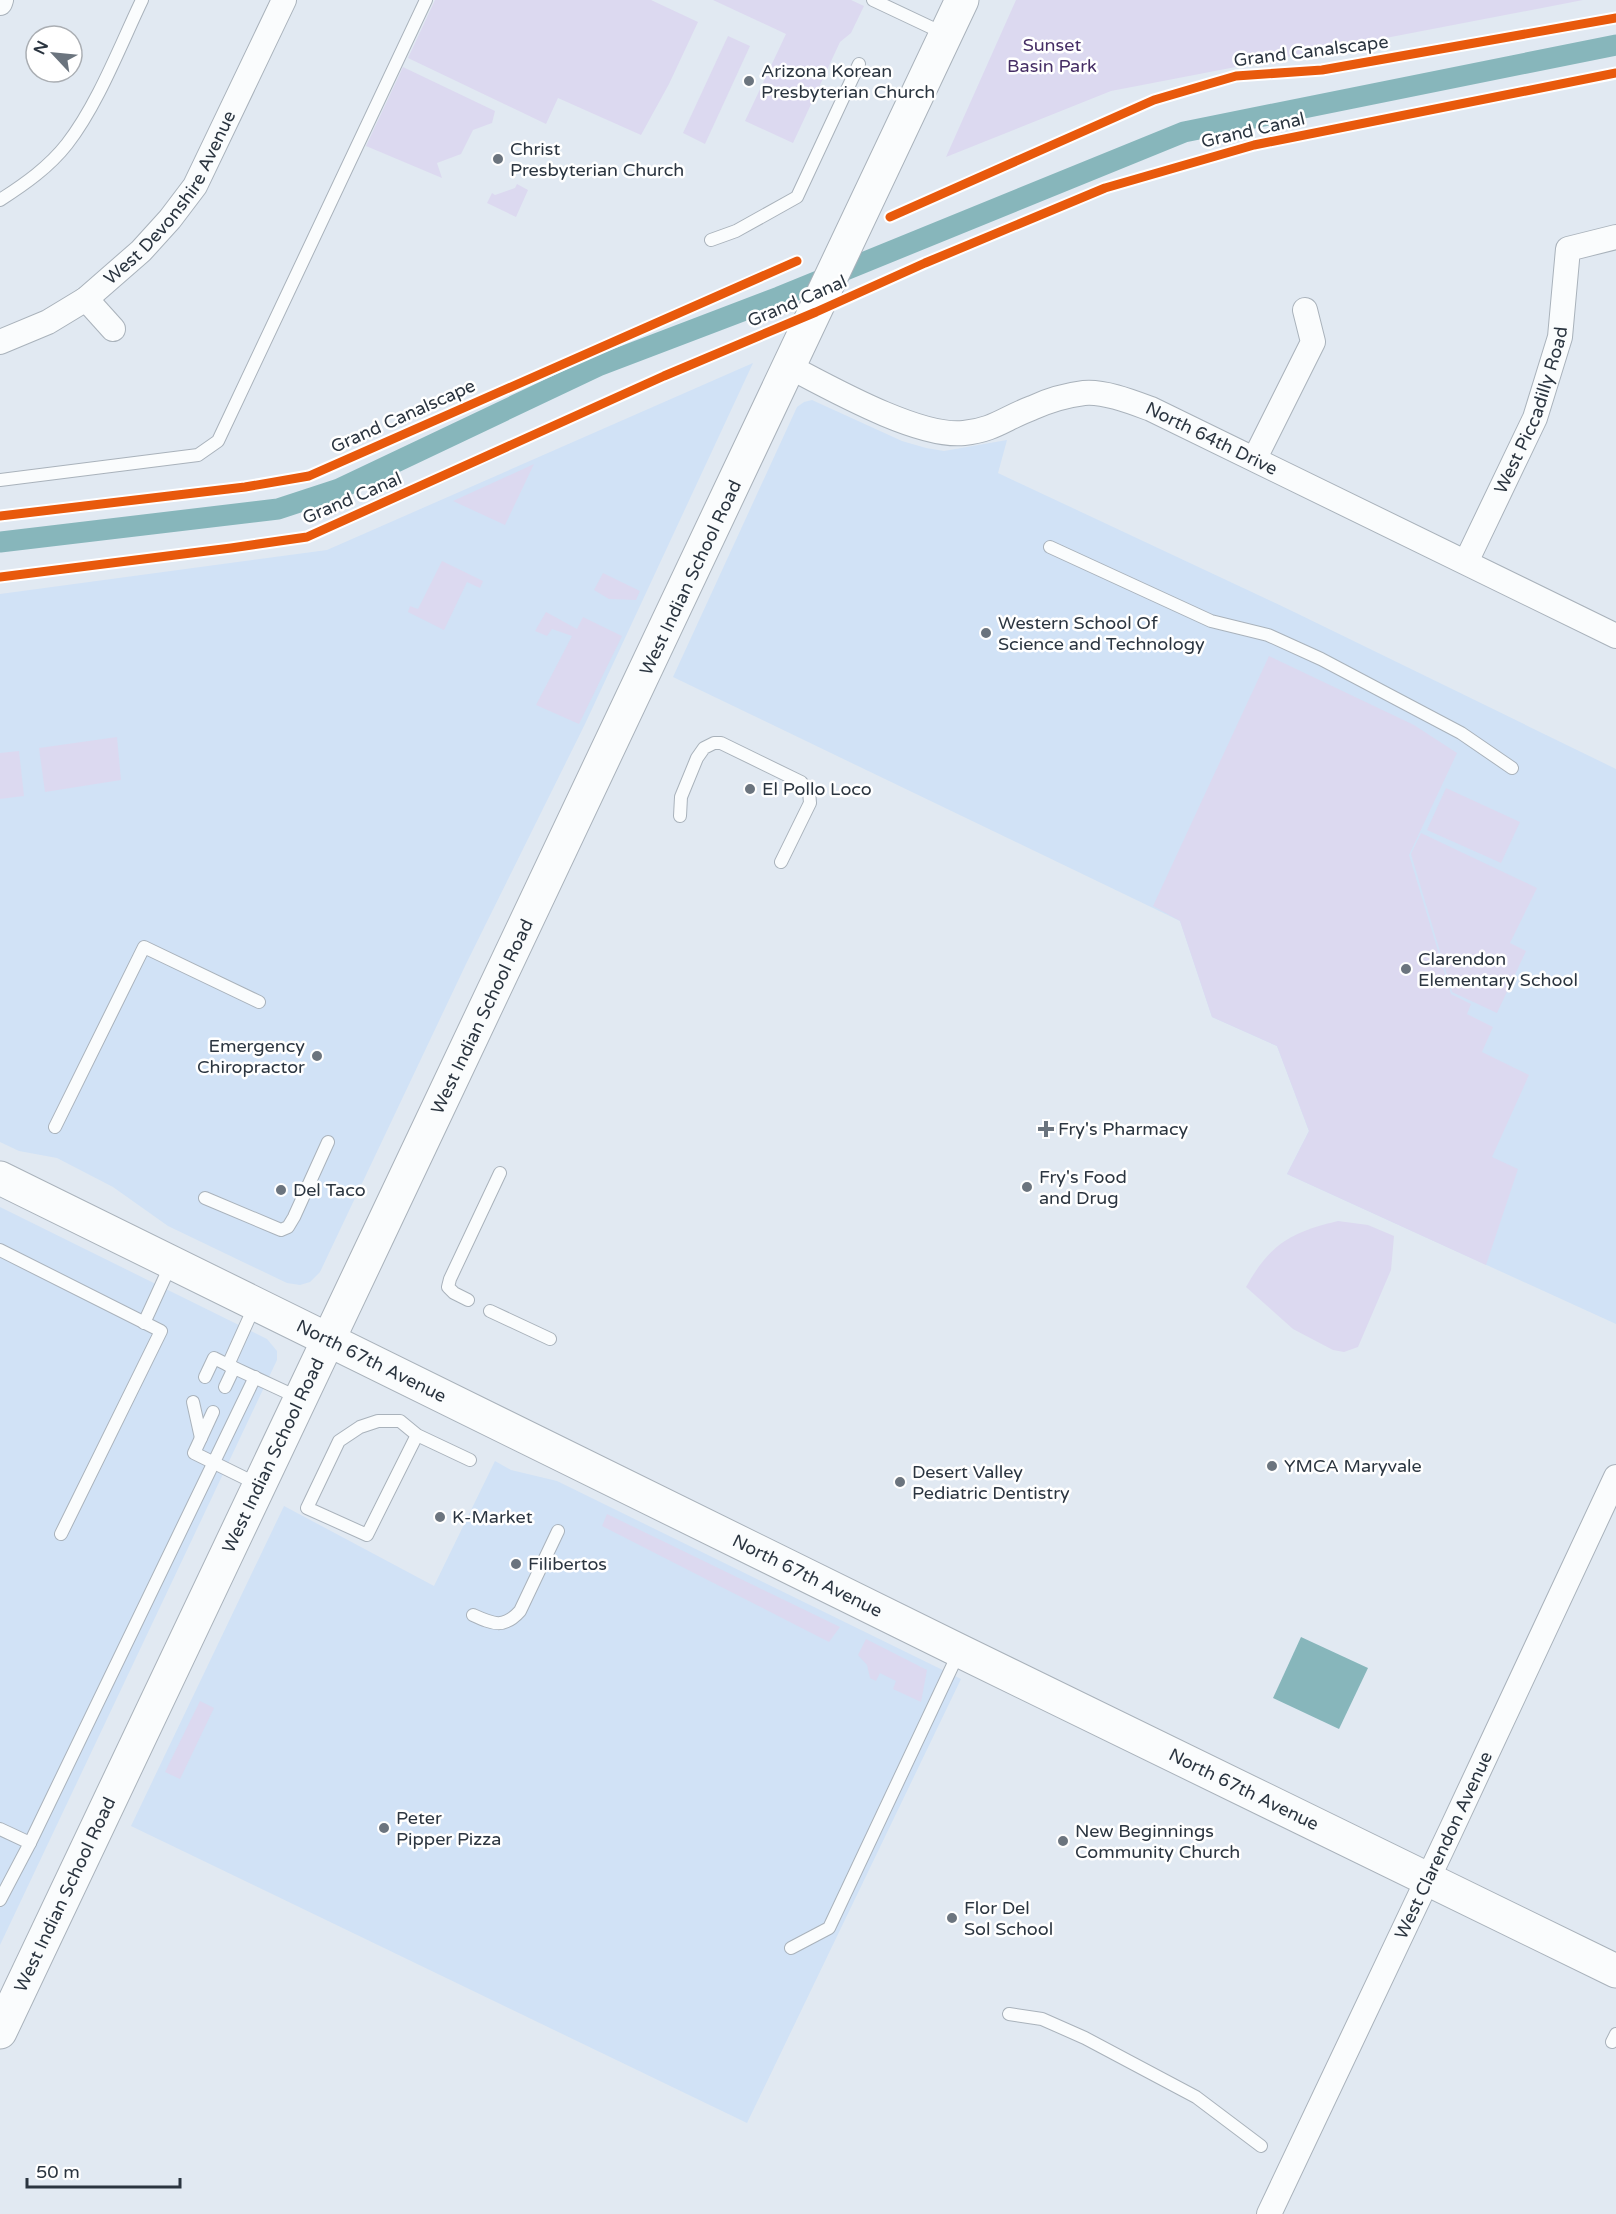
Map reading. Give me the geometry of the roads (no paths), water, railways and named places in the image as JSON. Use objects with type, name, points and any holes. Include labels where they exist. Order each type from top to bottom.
[{"type":"main road","name":"West Indian School Road","points":[[0,2030],[962,0]]},
{"type":"main road","name":"North 67th Avenue","points":[[0,1178],[1616,1971]]},
{"type":"street","name":"West Devonshire Avenue","points":[[0,342],[48,322],[86,299],[141,251],[170,219],[195,186],[284,0]]},
{"type":"street","name":"West Piccadilly Road","points":[[1466,562],[1535,418],[1560,337],[1568,249],[1616,237]]},
{"type":"street","points":[[86,299],[113,329]]},
{"type":"street","points":[[1255,458],[1313,342],[1305,310]]},
{"type":"street","name":"North 64th Drive","points":[[790,367],[893,418],[935,431],[962,434],[990,429],[1032,408],[1086,393],[1122,399],[1151,408],[1616,636]]},
{"type":"street","name":"West Clarendon Avenue","points":[[1269,2214],[1616,1477]]},
{"type":"lane","points":[[0,200],[33,178],[67,144],[90,107],[142,0]]},
{"type":"lane","points":[[0,480],[198,455],[218,441],[426,0]]},
{"type":"lane","points":[[873,0],[946,34]]},
{"type":"lane","points":[[711,240],[736,231],[797,197],[859,64]]},
{"type":"lane","points":[[1050,547],[1211,621],[1268,635],[1321,659],[1461,733],[1512,768]]},
{"type":"lane","points":[[680,816],[681,797],[697,758],[704,748],[714,743],[721,743],[801,782],[809,791],[810,803],[781,862]]},
{"type":"lane","points":[[56,1127],[144,946],[259,1002]]},
{"type":"lane","points":[[205,1198],[282,1230],[288,1227],[294,1217],[328,1142]]},
{"type":"lane","points":[[468,1300],[448,1287],[450,1279],[500,1173]]},
{"type":"lane","points":[[0,1250],[161,1331],[62,1534]]},
{"type":"lane","points":[[144,1323],[172,1263]]},
{"type":"lane","points":[[225,1387],[255,1304]]},
{"type":"lane","points":[[490,1311],[550,1340]]},
{"type":"lane","points":[[205,1377],[214,1358],[299,1398]]},
{"type":"lane","points":[[0,1900],[30,1844],[255,1377]]},
{"type":"lane","points":[[193,1402],[201,1438]]},
{"type":"lane","points":[[213,1412],[194,1453],[258,1485]]},
{"type":"lane","points":[[417,1435],[367,1535],[307,1508],[339,1441],[360,1427],[378,1421],[400,1421],[417,1435],[470,1460]]},
{"type":"lane","points":[[473,1615],[488,1622],[501,1624],[512,1620],[520,1611],[558,1531]]},
{"type":"lane","points":[[791,1948],[829,1928],[960,1651]]},
{"type":"lane","points":[[0,1829],[30,1844]]},
{"type":"lane","points":[[1009,2014],[1042,2019],[1085,2038],[1196,2097],[1261,2146]]},
{"type":"waterway","points":[[0,542],[278,509],[339,489],[598,366],[779,297],[1184,132],[1616,45]]},
{"type":"place","name":"Arizona Korean Presbyterian Church","points":[[749,81]]},
{"type":"place","name":"Christ Presbyterian Church","points":[[498,159]]},
{"type":"place","name":"Western School Of Science and Technology","points":[[986,633]]},
{"type":"place","name":"El Pollo Loco","points":[[750,789]]},
{"type":"place","name":"Clarendon Elementary School","points":[[1406,969]]},
{"type":"place","name":"Emergency Chiropractor","points":[[317,1056]]},
{"type":"place","name":"Fry's Pharmacy","points":[[1046,1129]]},
{"type":"place","name":"Fry's Food and Drug","points":[[1027,1187]]},
{"type":"place","name":"Del Taco","points":[[281,1190]]},
{"type":"place","name":"YMCA Maryvale","points":[[1272,1466]]},
{"type":"place","name":"Desert Valley Pediatric Dentistry","points":[[900,1482]]},
{"type":"place","name":"K-Market","points":[[440,1517]]},
{"type":"place","name":"Filibertos","points":[[516,1564]]},
{"type":"place","name":"Peter Pipper Pizza","points":[[384,1828]]},
{"type":"place","name":"New Beginnings Community Church","points":[[1063,1841]]},
{"type":"place","name":"Flor Del Sol School","points":[[952,1918]]},
{"type":"park label","name":"Sunset Basin Park","points":[[1052,55]]}]
